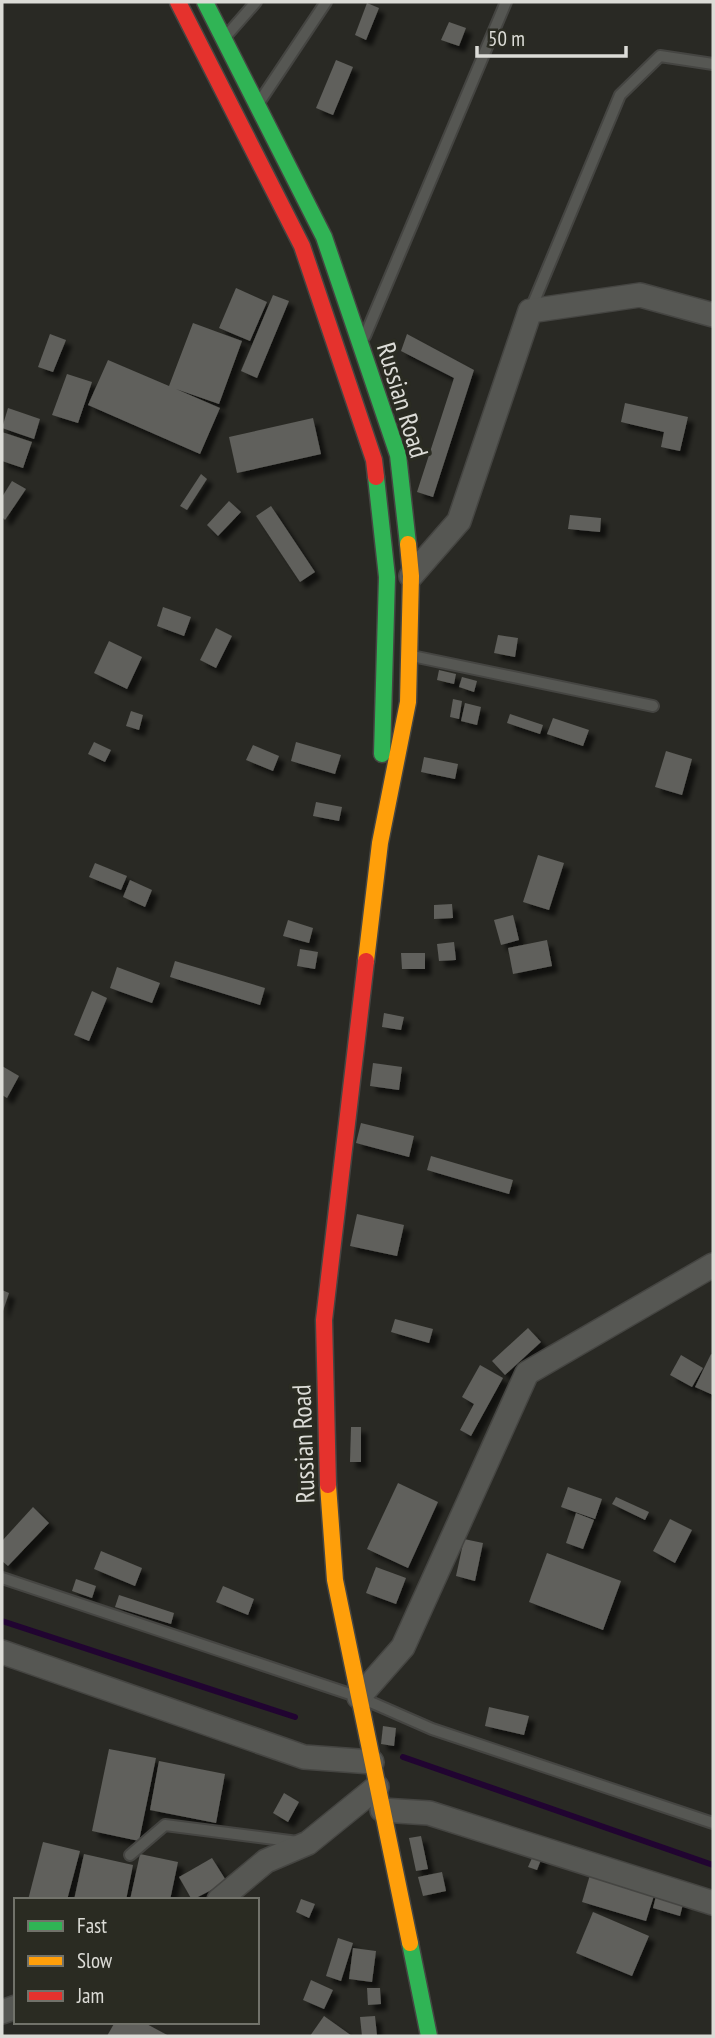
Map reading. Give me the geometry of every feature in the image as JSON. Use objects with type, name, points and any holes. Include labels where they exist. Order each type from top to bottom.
[{"type":"main road","name":"Russian Road","points":[[178,2],[302,246],[374,460],[387,577],[380,843]]},
{"type":"main road","name":"Russian Road","points":[[205,2],[324,237],[398,455],[411,576],[408,702],[380,843],[324,1320],[324,1447],[335,1580],[429,2036]]},
{"type":"street","points":[[411,576],[459,522],[530,311],[640,295],[713,315]]},
{"type":"street","points":[[359,1698],[403,1647],[527,1373],[713,1265]]},
{"type":"street","points":[[2,1652],[304,1757],[372,1762]]},
{"type":"street","points":[[221,1898],[266,1861],[308,1843],[380,1798],[713,1903]]},
{"type":"lane","points":[[223,40],[256,2]]},
{"type":"lane","points":[[257,107],[327,2]]},
{"type":"lane","points":[[361,345],[506,2]]},
{"type":"lane","points":[[530,311],[620,94],[660,56],[713,64]]},
{"type":"lane","points":[[409,655],[653,706]]},
{"type":"lane","points":[[2,1578],[359,1698],[432,1729],[713,1823]]},
{"type":"lane","points":[[130,1855],[165,1825],[308,1843]]},
{"type":"building","points":[[367,3],[379,8],[366,40],[355,35]]},
{"type":"building","points":[[449,22],[466,28],[459,46],[441,40]]},
{"type":"building","points":[[336,60],[353,67],[333,115],[316,108]]},
{"type":"building","points":[[236,288],[267,302],[250,341],[219,328]]},
{"type":"building","points":[[273,295],[289,301],[257,378],[241,371]]},
{"type":"building","points":[[193,323],[242,341],[219,404],[176,389],[220,408],[200,454],[88,405],[108,360],[169,386]]},
{"type":"building","points":[[50,334],[66,340],[53,372],[38,367]]},
{"type":"building","points":[[407,334],[474,370],[433,497],[417,492],[454,378],[401,351]]},
{"type":"building","points":[[67,374],[92,382],[78,423],[52,415]]},
{"type":"building","points":[[625,403],[688,417],[680,451],[661,447],[664,432],[621,422]]},
{"type":"building","points":[[8,408],[40,419],[34,439],[2,428]]},
{"type":"building","points":[[313,418],[321,454],[237,473],[229,437]]},
{"type":"building","points":[[2,432],[32,442],[23,468],[2,461]]},
{"type":"building","points":[[201,474],[207,479],[187,510],[180,506]]},
{"type":"building","points":[[12,481],[26,489],[5,520],[2,517],[2,497]]},
{"type":"building","points":[[229,501],[241,512],[218,536],[207,525]]},
{"type":"building","points":[[271,506],[315,572],[300,582],[256,516]]},
{"type":"building","points":[[570,515],[601,518],[600,532],[568,529]]},
{"type":"building","points":[[163,607],[191,617],[184,636],[157,626]]},
{"type":"building","points":[[216,628],[232,636],[216,668],[200,660]]},
{"type":"building","points":[[498,635],[518,638],[515,657],[494,653]]},
{"type":"building","points":[[109,641],[142,657],[127,689],[94,673]]},
{"type":"building","points":[[439,670],[456,674],[454,684],[437,680]]},
{"type":"building","points":[[462,677],[477,681],[474,692],[459,687]]},
{"type":"building","points":[[453,699],[462,701],[459,719],[450,717]]},
{"type":"building","points":[[465,703],[481,707],[477,725],[461,721]]},
{"type":"building","points":[[131,711],[143,715],[139,730],[126,726]]},
{"type":"building","points":[[510,714],[543,725],[540,734],[507,723]]},
{"type":"building","points":[[553,718],[589,730],[583,746],[547,734]]},
{"type":"building","points":[[94,742],[111,750],[105,762],[88,754]]},
{"type":"building","points":[[296,742],[341,755],[335,774],[291,761]]},
{"type":"building","points":[[253,745],[279,756],[273,771],[246,760]]},
{"type":"building","points":[[666,751],[692,759],[682,795],[655,787]]},
{"type":"building","points":[[424,757],[458,764],[455,779],[421,772]]},
{"type":"building","points":[[316,802],[342,807],[339,821],[313,816]]},
{"type":"building","points":[[538,855],[564,863],[549,910],[523,902]]},
{"type":"building","points":[[95,863],[127,876],[121,890],[89,877]]},
{"type":"building","points":[[130,880],[152,890],[145,907],[123,897]]},
{"type":"building","points":[[452,904],[453,918],[434,919],[434,905]]},
{"type":"building","points":[[513,915],[519,940],[501,945],[494,920]]},
{"type":"building","points":[[288,920],[313,928],[309,943],[283,936]]},
{"type":"building","points":[[547,940],[552,966],[513,974],[508,948]]},
{"type":"building","points":[[454,942],[456,960],[439,961],[437,944]]},
{"type":"building","points":[[300,949],[318,952],[315,969],[297,966]]},
{"type":"building","points":[[401,953],[425,953],[425,969],[402,969]]},
{"type":"building","points":[[175,961],[265,988],[260,1005],[170,977]]},
{"type":"building","points":[[117,967],[160,983],[152,1003],[110,988]]},
{"type":"building","points":[[92,991],[107,998],[89,1041],[74,1035]]},
{"type":"building","points":[[384,1013],[404,1017],[401,1030],[382,1027]]},
{"type":"building","points":[[373,1063],[402,1067],[399,1090],[370,1086]]},
{"type":"building","points":[[2,1066],[19,1076],[7,1098],[2,1095]]},
{"type":"building","points":[[361,1123],[414,1136],[409,1157],[356,1143]]},
{"type":"building","points":[[431,1156],[513,1180],[509,1194],[427,1170]]},
{"type":"building","points":[[357,1214],[404,1225],[397,1256],[350,1246]]},
{"type":"building","points":[[2,1290],[9,1293],[2,1314]]},
{"type":"building","points":[[395,1319],[433,1329],[429,1343],[391,1332]]},
{"type":"building","points":[[528,1328],[541,1342],[505,1375],[492,1361]]},
{"type":"building","points":[[711,1354],[713,1355],[713,1395],[695,1387]]},
{"type":"building","points":[[681,1355],[703,1368],[692,1387],[670,1375]]},
{"type":"building","points":[[480,1365],[503,1378],[471,1436],[460,1430],[474,1404],[462,1397]]},
{"type":"building","points":[[351,1427],[361,1427],[361,1462],[350,1462]]},
{"type":"building","points":[[398,1483],[438,1502],[408,1568],[367,1549]]},
{"type":"building","points":[[568,1487],[602,1499],[595,1519],[561,1507]]},
{"type":"building","points":[[616,1497],[649,1512],[645,1520],[612,1504]]},
{"type":"building","points":[[33,1507],[49,1523],[8,1566],[2,1561],[2,1541]]},
{"type":"building","points":[[576,1513],[594,1520],[583,1549],[566,1543]]},
{"type":"building","points":[[670,1519],[692,1530],[675,1563],[653,1551]]},
{"type":"building","points":[[464,1539],[483,1543],[475,1581],[456,1576]]},
{"type":"building","points":[[101,1551],[142,1568],[135,1586],[94,1569]]},
{"type":"building","points":[[547,1553],[621,1581],[603,1630],[529,1602]]},
{"type":"building","points":[[376,1567],[406,1578],[396,1604],[366,1593]]},
{"type":"building","points":[[76,1579],[96,1586],[92,1598],[72,1591]]},
{"type":"building","points":[[223,1586],[254,1599],[248,1615],[216,1602]]},
{"type":"building","points":[[119,1595],[174,1613],[171,1624],[115,1607]]},
{"type":"building","points":[[489,1707],[529,1716],[524,1735],[485,1726]]},
{"type":"building","points":[[383,1726],[396,1728],[394,1746],[381,1744]]},
{"type":"building","points":[[109,1749],[156,1758],[139,1841],[92,1831]]},
{"type":"building","points":[[159,1761],[225,1774],[216,1823],[150,1810]]},
{"type":"building","points":[[284,1793],[299,1802],[288,1822],[273,1813]]},
{"type":"building","points":[[421,1836],[428,1869],[416,1871],[409,1838]]},
{"type":"building","points":[[43,1842],[80,1851],[68,1898],[29,1898]]},
{"type":"building","points":[[536,1849],[544,1852],[537,1870],[528,1867]]},
{"type":"building","points":[[84,1854],[133,1865],[126,1898],[74,1898]]},
{"type":"building","points":[[140,1854],[178,1862],[170,1898],[130,1898]]},
{"type":"building","points":[[212,1858],[227,1882],[191,1898],[179,1877]]},
{"type":"building","points":[[592,1868],[657,1886],[646,1921],[582,1902]]},
{"type":"building","points":[[442,1872],[446,1891],[423,1896],[418,1877]]},
{"type":"building","points":[[658,1888],[685,1896],[680,1916],[653,1908]]},
{"type":"building","points":[[301,1899],[315,1904],[309,1918],[296,1912]]},
{"type":"building","points":[[593,1912],[649,1936],[632,1976],[576,1953]]},
{"type":"building","points":[[338,1938],[353,1943],[341,1981],[326,1976]]},
{"type":"building","points":[[353,1948],[376,1951],[372,1982],[349,1979]]},
{"type":"building","points":[[311,1980],[333,1990],[324,2009],[303,2000]]},
{"type":"building","points":[[367,1988],[380,1988],[381,2004],[368,2005]]},
{"type":"building","points":[[324,2016],[352,2036],[310,2036]]},
{"type":"building","points":[[375,2016],[377,2036],[362,2036],[360,2017]]},
{"type":"building","points":[[114,2024],[147,2024],[169,2036],[107,2036]]},
{"type":"waterway","points":[[2,1621],[295,1717]]},
{"type":"waterway","points":[[403,1757],[713,1865]]},
{"type":"traffic: fast","points":[[205,2],[324,237],[398,455],[408,544]]},
{"type":"traffic: fast","points":[[376,477],[387,577],[382,754]]},
{"type":"traffic: fast","points":[[410,1943],[429,2036]]},
{"type":"traffic: slow","points":[[366,961],[380,843],[408,702],[411,576],[408,544]]},
{"type":"traffic: slow","points":[[328,1485],[335,1580],[410,1943]]},
{"type":"traffic: jam","points":[[178,2],[302,246],[374,460],[376,477]]},
{"type":"traffic: jam","points":[[328,1485],[324,1320],[366,961]]}]
